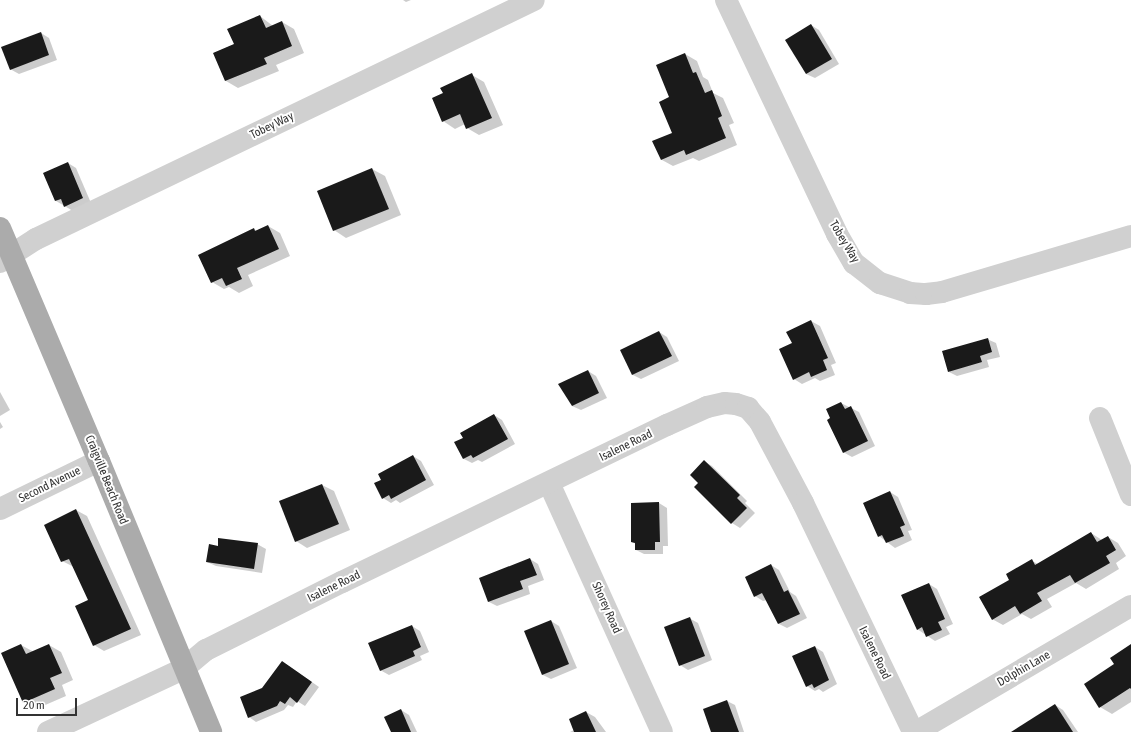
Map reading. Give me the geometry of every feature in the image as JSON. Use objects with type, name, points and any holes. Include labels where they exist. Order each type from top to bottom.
[{"type":"main road","name":"Craigville Beach Road","points":[[0,228],[6,258],[99,461],[183,669],[211,732]]},
{"type":"street","name":"Tobey Way","points":[[6,258],[36,239],[534,0]]},
{"type":"street","name":"Tobey Way","points":[[726,0],[837,234],[854,263],[880,283],[910,293],[926,294],[942,292],[1131,236]]},
{"type":"street","name":"Isalene Road","points":[[48,732],[183,669],[206,650],[549,483],[707,407],[725,403],[748,408],[760,422],[803,503],[913,732]]},
{"type":"street","points":[[1100,418],[1131,495]]},
{"type":"street","name":"Second Avenue","points":[[0,509],[99,461]]},
{"type":"street","name":"Shorey Road","points":[[549,483],[662,732]]},
{"type":"street","name":"Dolphin Lane","points":[[916,732],[1131,606]]},
{"type":"building","points":[[260,15],[266,28],[282,21],[292,46],[264,58],[267,64],[225,81],[213,53],[234,44],[227,29]]},
{"type":"building","points":[[811,24],[832,59],[806,74],[785,40]]},
{"type":"building","points":[[41,32],[49,55],[10,70],[1,47]]},
{"type":"building","points":[[685,53],[693,73],[696,72],[705,93],[712,90],[722,116],[718,118],[726,138],[686,155],[684,150],[661,160],[652,141],[672,133],[659,102],[669,97],[656,65]]},
{"type":"building","points":[[472,73],[492,118],[466,129],[460,114],[442,122],[432,98],[443,93],[440,88]]},
{"type":"building","points":[[68,162],[83,198],[64,207],[61,199],[55,201],[43,173]]},
{"type":"building","points":[[372,168],[389,209],[333,231],[317,191]]},
{"type":"building","points":[[268,225],[279,249],[237,268],[242,279],[226,286],[222,278],[211,283],[198,255],[254,228],[255,231]]},
{"type":"building","points":[[811,320],[828,358],[823,360],[827,370],[811,377],[809,372],[793,380],[779,349],[792,343],[786,332]]},
{"type":"building","points":[[659,331],[672,356],[632,375],[620,350]]},
{"type":"building","points":[[988,338],[992,352],[980,356],[982,362],[948,372],[942,351]]},
{"type":"building","points":[[588,370],[599,393],[572,406],[558,384]]},
{"type":"building","points":[[841,402],[845,409],[851,406],[868,441],[843,453],[827,420],[830,418],[826,409]]},
{"type":"building","points":[[494,414],[508,439],[473,458],[471,455],[463,459],[454,442],[463,438],[460,433]]},
{"type":"building","points":[[413,455],[426,480],[391,499],[389,495],[382,499],[374,483],[381,480],[378,474]]},
{"type":"building","points":[[704,460],[740,495],[737,498],[747,508],[731,524],[694,487],[698,483],[690,475]]},
{"type":"building","points":[[322,484],[339,524],[295,542],[279,501]]},
{"type":"building","points":[[890,491],[905,525],[900,527],[904,536],[886,543],[882,535],[878,537],[863,503]]},
{"type":"building","points":[[659,502],[660,542],[655,542],[655,550],[635,550],[635,543],[631,542],[631,503]]},
{"type":"building","points":[[76,509],[131,629],[93,646],[75,606],[88,600],[69,559],[61,562],[44,525]]},
{"type":"building","points":[[1091,532],[1097,542],[1108,536],[1116,550],[1106,556],[1110,563],[1075,583],[1070,575],[1037,593],[1042,601],[1020,614],[1015,606],[992,620],[979,597],[1009,580],[1006,574],[1032,559],[1035,565]]},
{"type":"building","points":[[218,538],[258,543],[254,569],[206,562],[209,544],[218,546]]},
{"type":"building","points":[[530,558],[537,575],[520,581],[523,589],[488,602],[479,578]]},
{"type":"building","points":[[771,564],[784,592],[788,590],[800,614],[778,624],[762,593],[754,597],[745,577]]},
{"type":"building","points":[[929,583],[945,619],[938,622],[942,630],[926,637],[922,627],[917,630],[901,595]]},
{"type":"building","points":[[690,617],[705,656],[679,666],[664,627]]},
{"type":"building","points":[[551,620],[569,664],[542,675],[524,631]]},
{"type":"building","points":[[412,625],[421,647],[413,651],[415,656],[380,671],[368,643]]},
{"type":"building","points":[[21,644],[26,654],[49,644],[62,673],[50,678],[55,689],[23,703],[1,653]]},
{"type":"building","points":[[1131,644],[1131,689],[1130,688],[1099,708],[1084,684],[1114,664],[1110,658]]},
{"type":"building","points":[[815,646],[829,680],[814,688],[812,684],[806,687],[792,656]]},
{"type":"building","points":[[282,661],[312,682],[297,703],[290,697],[285,704],[280,701],[277,706],[248,718],[240,697],[262,688]]},
{"type":"building","points":[[727,700],[739,732],[711,732],[703,709]]},
{"type":"building","points":[[1055,704],[1073,732],[1011,732]]},
{"type":"building","points":[[401,709],[411,732],[391,732],[384,717]]},
{"type":"building","points":[[586,711],[596,732],[574,732],[569,719]]}]
